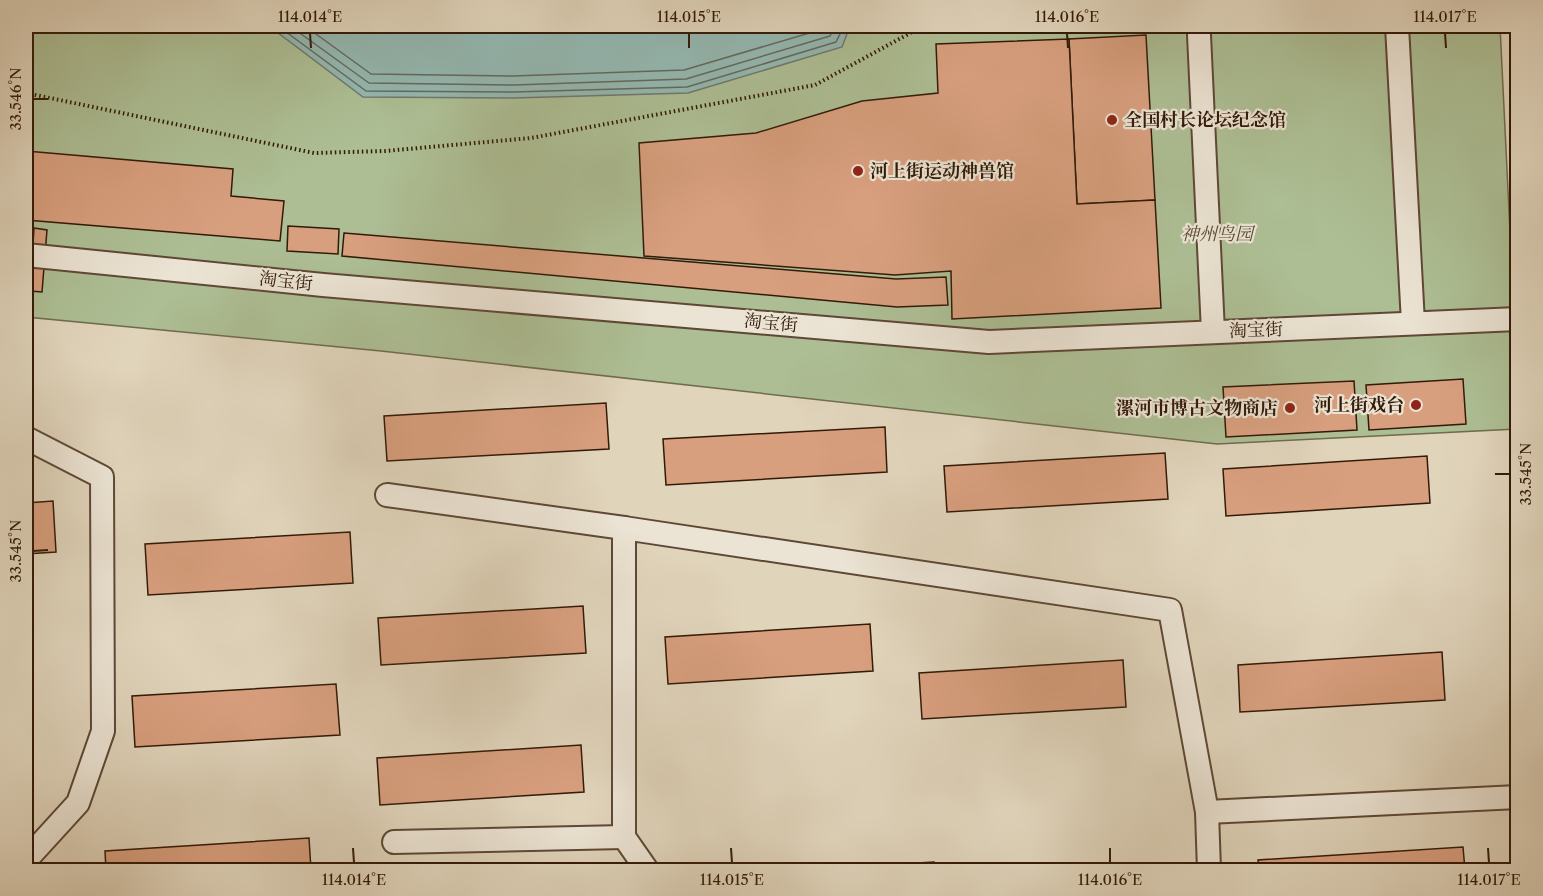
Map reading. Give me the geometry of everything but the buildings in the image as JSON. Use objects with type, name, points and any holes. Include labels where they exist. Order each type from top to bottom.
[{"type":"street","points":[[1397,26],[1413,323]]},
{"type":"street","points":[[1199,35],[1213,332]]},
{"type":"street","name":"淘宝街","points":[[26,255],[323,285],[989,342],[1518,319]]},
{"type":"street","points":[[26,438],[102,477],[103,708],[103,731],[78,803],[26,860]]},
{"type":"street","points":[[387,495],[1170,610],[1207,812],[1209,870]]},
{"type":"street","points":[[624,528],[624,837],[647,870]]},
{"type":"street","points":[[1207,812],[1518,797]]},
{"type":"street","points":[[394,842],[624,837]]},
{"type":"path","points":[[26,93],[314,153],[385,151],[531,138],[815,84],[923,26]]},
{"type":"green space","name":"神州鸟园","points":[[26,26],[1500,26],[1517,375],[1517,429],[1217,444],[381,351],[26,317]]},
{"type":"water","points":[[269,26],[850,26],[842,47],[688,93],[514,98],[363,97]]},
{"type":"place","name":"全国村长论坛纪念馆","points":[[1112,120]]},
{"type":"place","name":"河上街运动神兽馆","points":[[858,171]]},
{"type":"place","name":"河上街戏台","points":[[1416,405]]},
{"type":"place","name":"漯河市博古文物商店","points":[[1290,408]]}]
